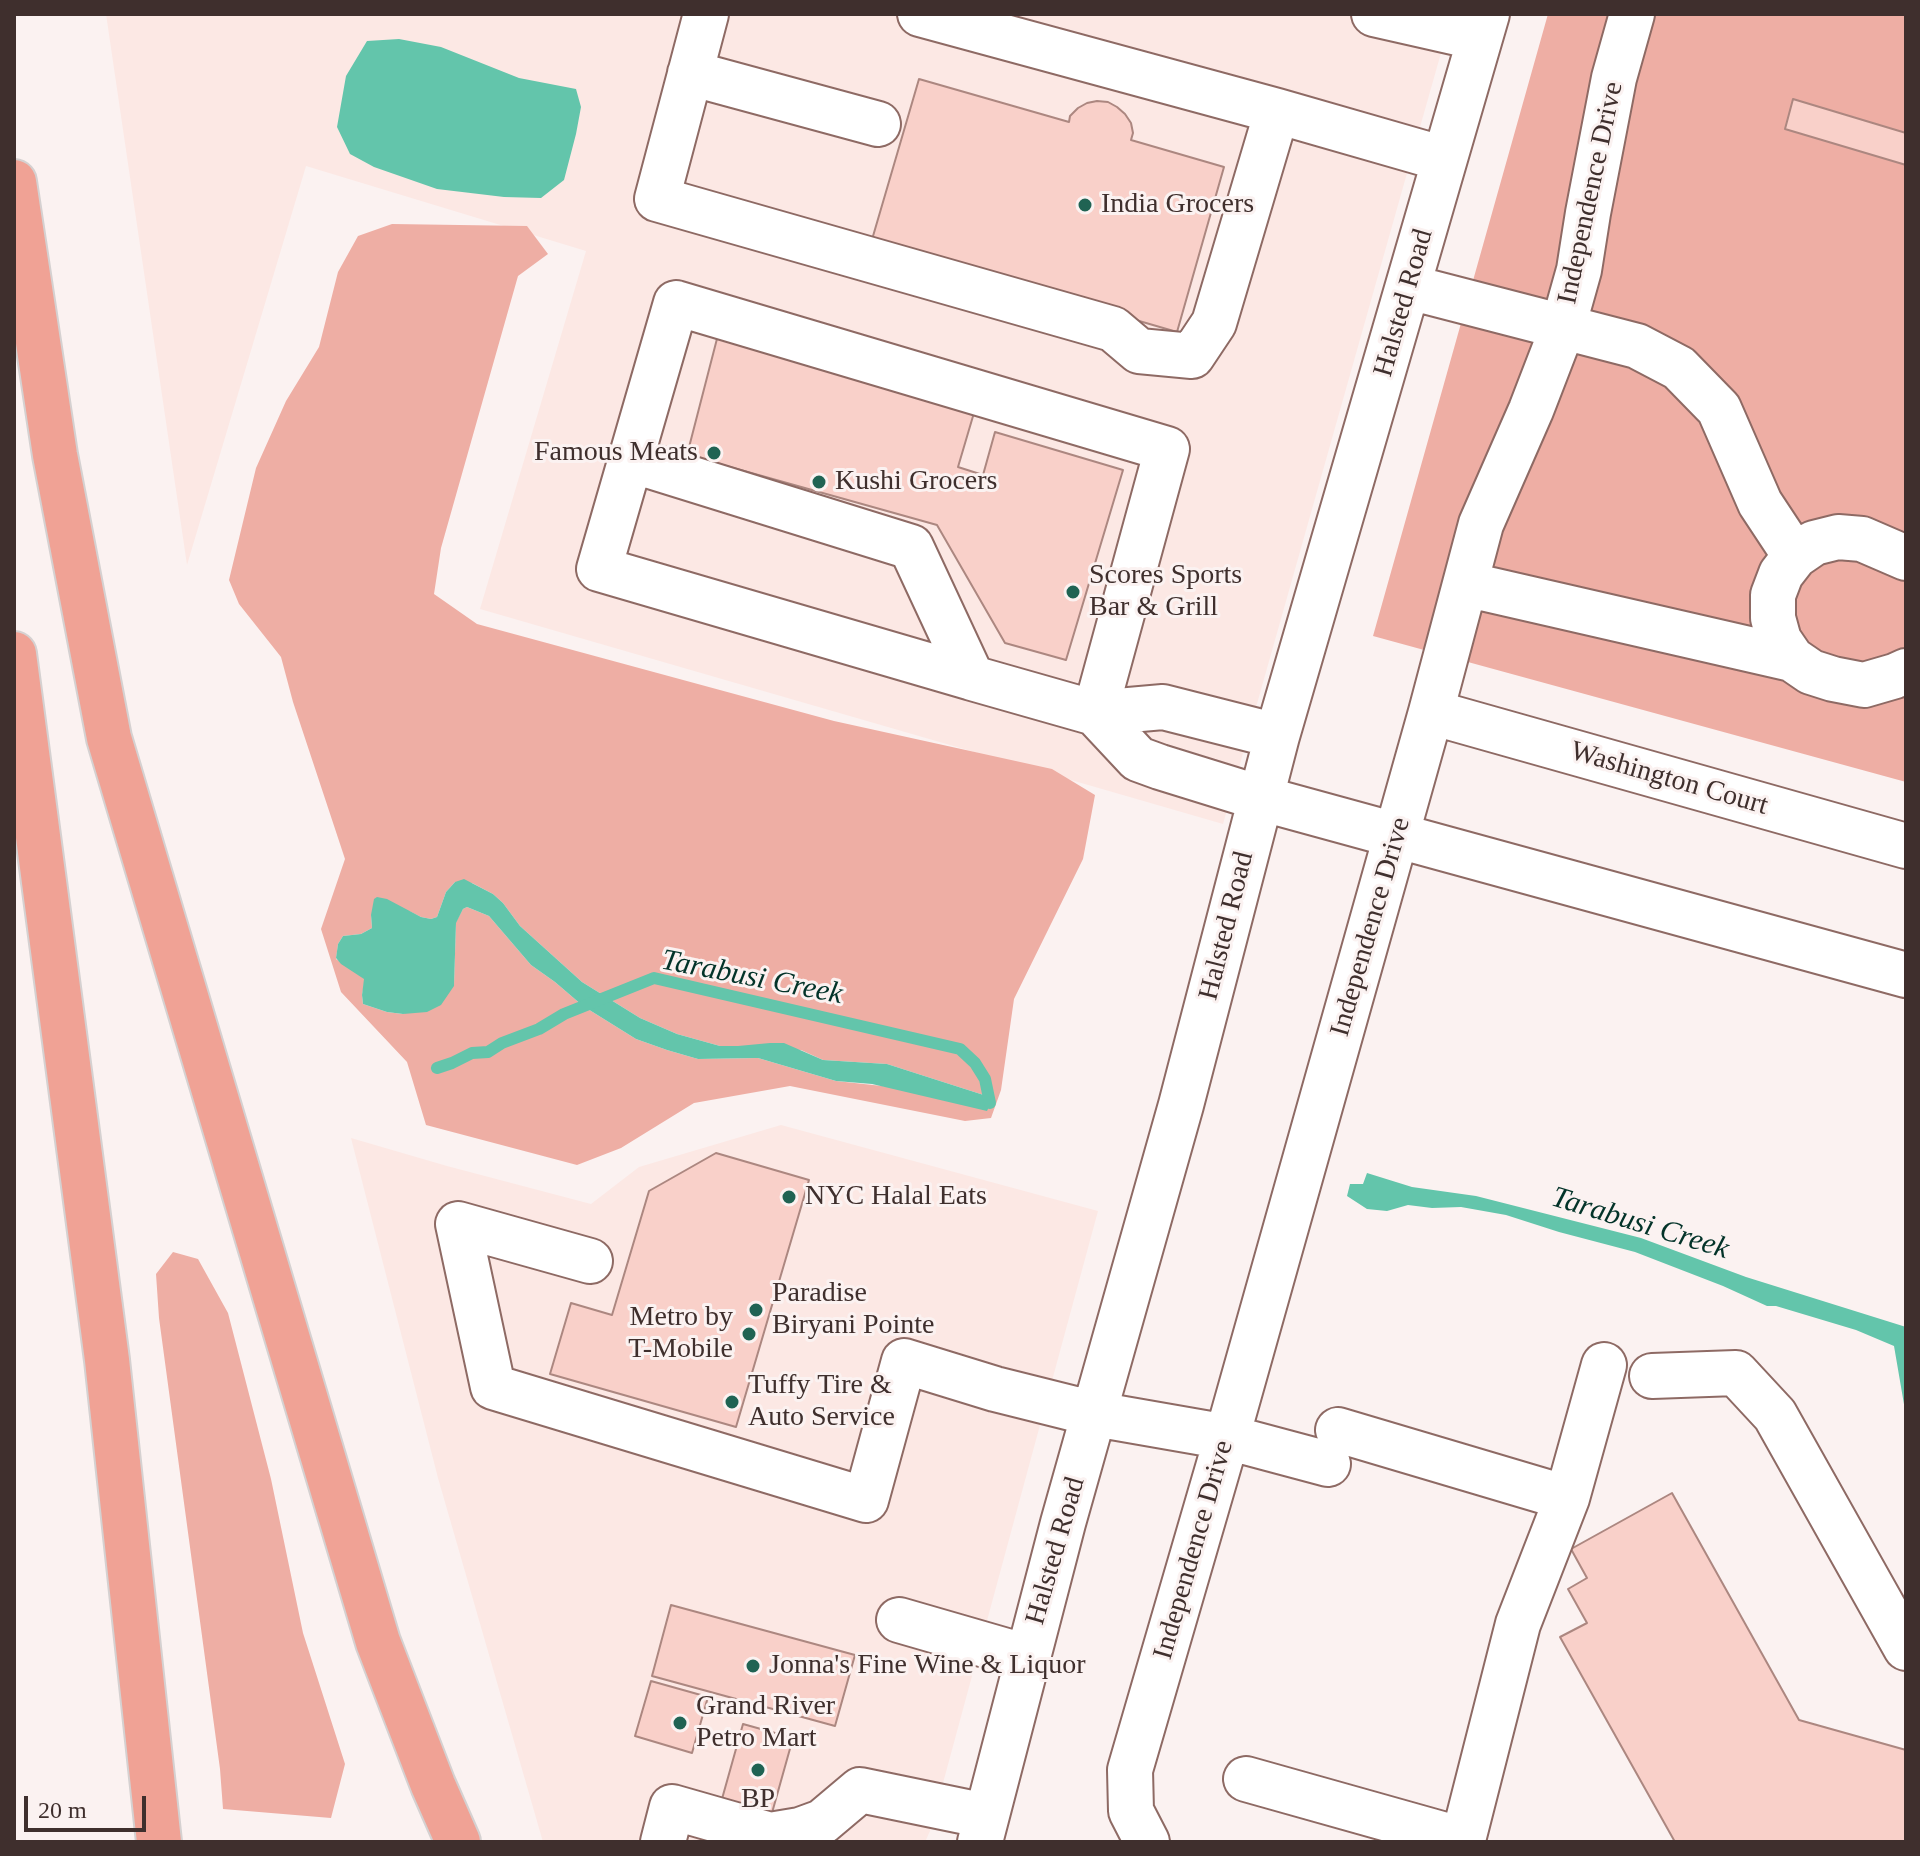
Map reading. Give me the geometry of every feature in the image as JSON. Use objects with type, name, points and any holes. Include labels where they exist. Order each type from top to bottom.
[{"type":"highway","points":[[14,182],[55,455],[109,738],[378,1642],[458,1842]]},
{"type":"highway","points":[[14,654],[107,1360],[159,1842]]},
{"type":"street","points":[[706,14],[657,199],[1113,329],[1139,351],[1192,356],[1214,323],[1277,111]]},
{"type":"street","points":[[920,14],[1444,159]]},
{"type":"street","points":[[1374,14],[1484,26]]},
{"type":"street","name":"Independence Drive","points":[[1147,1842],[1131,1811],[1130,1770],[1397,835],[1481,524],[1563,327],[1579,270],[1614,78],[1632,14]]},
{"type":"street","name":"Halsted Road","points":[[983,1829],[1063,1523],[1181,1105],[1277,736],[1484,26]]},
{"type":"street","points":[[690,73],[878,124]]},
{"type":"street","points":[[1409,287],[1637,346],[1679,368],[1719,409],[1760,503],[1795,556]]},
{"type":"street","points":[[1095,713],[1167,449],[676,303],[599,569],[1095,713],[1163,707],[1277,736]]},
{"type":"street","points":[[631,460],[911,547],[972,678]]},
{"type":"street","points":[[1906,558],[1862,539],[1838,537],[1814,543],[1795,556],[1781,574],[1773,595],[1773,618],[1779,640],[1792,659],[1811,672],[1864,685],[1906,671]]},
{"type":"street","points":[[1465,584],[1792,659]]},
{"type":"street","name":"Washington Court","points":[[1431,712],[1906,846]]},
{"type":"street","points":[[1095,713],[1138,759],[1260,798],[1906,975]]},
{"type":"street","points":[[590,1261],[458,1224],[493,1387],[866,1500],[904,1361],[995,1389],[1095,1414],[1227,1437],[1333,1447],[1567,1498]]},
{"type":"street","points":[[1246,1779],[1465,1841],[1518,1624],[1567,1498],[1604,1365]]},
{"type":"street","points":[[1652,1376],[1736,1373],[1775,1415],[1906,1648]]},
{"type":"street","points":[[899,1620],[1027,1657]]},
{"type":"street","points":[[663,1842],[672,1807],[770,1835],[800,1830],[822,1822],[860,1790],[983,1829]]},
{"type":"shaded area","points":[[106,14],[1452,14],[1223,824],[480,609],[586,251],[306,166],[187,565]]},
{"type":"shaded area","points":[[1548,14],[1906,14],[1906,782],[1373,636]]},
{"type":"shaded area","points":[[399,39],[441,47],[519,78],[576,89],[581,107],[564,180],[541,198],[437,189],[374,167],[350,154],[337,127],[346,76],[367,41]]},
{"type":"shaded area","points":[[392,224],[527,226],[548,254],[518,276],[441,548],[434,594],[477,624],[834,721],[1052,769],[1095,795],[1083,859],[1014,999],[1001,1090],[991,1118],[965,1121],[790,1086],[694,1103],[621,1148],[577,1165],[426,1125],[407,1062],[341,992],[321,929],[345,859],[281,657],[239,604],[229,580],[256,468],[286,401],[319,347],[338,272],[358,236]],"holes":[[[455,882],[472,883],[493,894],[520,926],[582,982],[640,1018],[677,1034],[720,1046],[801,1050],[823,1060],[887,1064],[993,1098],[836,1081],[758,1058],[698,1059],[636,1039],[583,1006],[531,965],[489,916],[467,907],[456,922],[454,985],[403,1014],[363,1004],[365,979],[336,959],[338,944],[343,936],[361,934],[372,928],[371,915],[409,911],[421,917],[437,917],[446,892]]]},
{"type":"shaded area","points":[[464,879],[493,894],[520,926],[582,982],[640,1018],[677,1034],[720,1046],[784,1043],[823,1060],[887,1064],[993,1098],[987,1111],[872,1084],[836,1081],[758,1058],[698,1059],[636,1039],[583,1006],[531,965],[489,916],[467,907],[456,923],[454,986],[441,1005],[427,1012],[403,1014],[363,1004],[364,979],[336,958],[343,936],[361,934],[372,928],[371,915],[377,897],[421,917],[437,917],[446,892],[455,882]]},
{"type":"shaded area","points":[[781,1125],[1098,1211],[930,1831],[925,1842],[543,1842],[438,1478],[351,1138],[591,1204],[639,1167]]},
{"type":"shaded area","points":[[1367,1173],[1412,1187],[1476,1196],[1641,1238],[1746,1277],[1906,1327],[1906,1416],[1894,1346],[1856,1330],[1767,1306],[1635,1252],[1506,1215],[1461,1207],[1408,1205],[1387,1211],[1367,1209],[1347,1196],[1350,1184],[1363,1184]]},
{"type":"shaded area","points":[[173,1252],[198,1259],[228,1313],[271,1479],[303,1633],[345,1764],[331,1818],[223,1809],[159,1318],[156,1274]]},
{"type":"building","points":[[919,79],[1069,122],[1070,116],[1087,103],[1108,102],[1125,114],[1131,123],[1131,140],[1224,167],[1177,332],[871,243]]},
{"type":"building","points":[[1793,99],[1906,133],[1906,165],[1785,129]]},
{"type":"building","points":[[719,331],[976,406],[958,467],[983,475],[995,432],[1123,470],[1066,660],[1005,643],[937,525],[687,455]]},
{"type":"building","points":[[716,1153],[809,1180],[736,1427],[550,1374],[571,1303],[612,1315],[649,1191]]},
{"type":"building","points":[[1672,1493],[1799,1720],[1906,1750],[1906,1842],[1675,1842],[1560,1637],[1587,1623],[1568,1589],[1587,1578],[1571,1549]]},
{"type":"building","name":"Jonna's Fine Wine & Liquor","points":[[671,1605],[855,1655],[835,1726],[652,1676]]},
{"type":"building","points":[[651,1681],[708,1697],[692,1753],[635,1736]]},
{"type":"building","points":[[743,1724],[793,1738],[770,1820],[720,1806]]},
{"type":"waterway","name":"Tarabusi Creek","points":[[437,1068],[472,1053],[488,1052],[564,1014],[654,978],[960,1049],[975,1063],[985,1079],[990,1103]]},
{"type":"place","name":"India Grocers","points":[[1085,205]]},
{"type":"place","name":"Famous Meats","points":[[714,453]]},
{"type":"place","name":"Kushi Grocers","points":[[819,482]]},
{"type":"place","name":"Scores Sports Bar & Grill","points":[[1073,592]]},
{"type":"place","name":"NYC Halal Eats","points":[[789,1197]]},
{"type":"place","name":"Paradise Biryani Pointe","points":[[756,1310]]},
{"type":"place","name":"Metro by T-Mobile","points":[[749,1334]]},
{"type":"place","name":"Tuffy Tire & Auto Service","points":[[732,1402]]},
{"type":"place","name":"Jonna's Fine Wine & Liquor","points":[[753,1666]]},
{"type":"place","name":"Grand River Petro Mart","points":[[680,1723]]},
{"type":"place","name":"BP","points":[[758,1770]]}]
